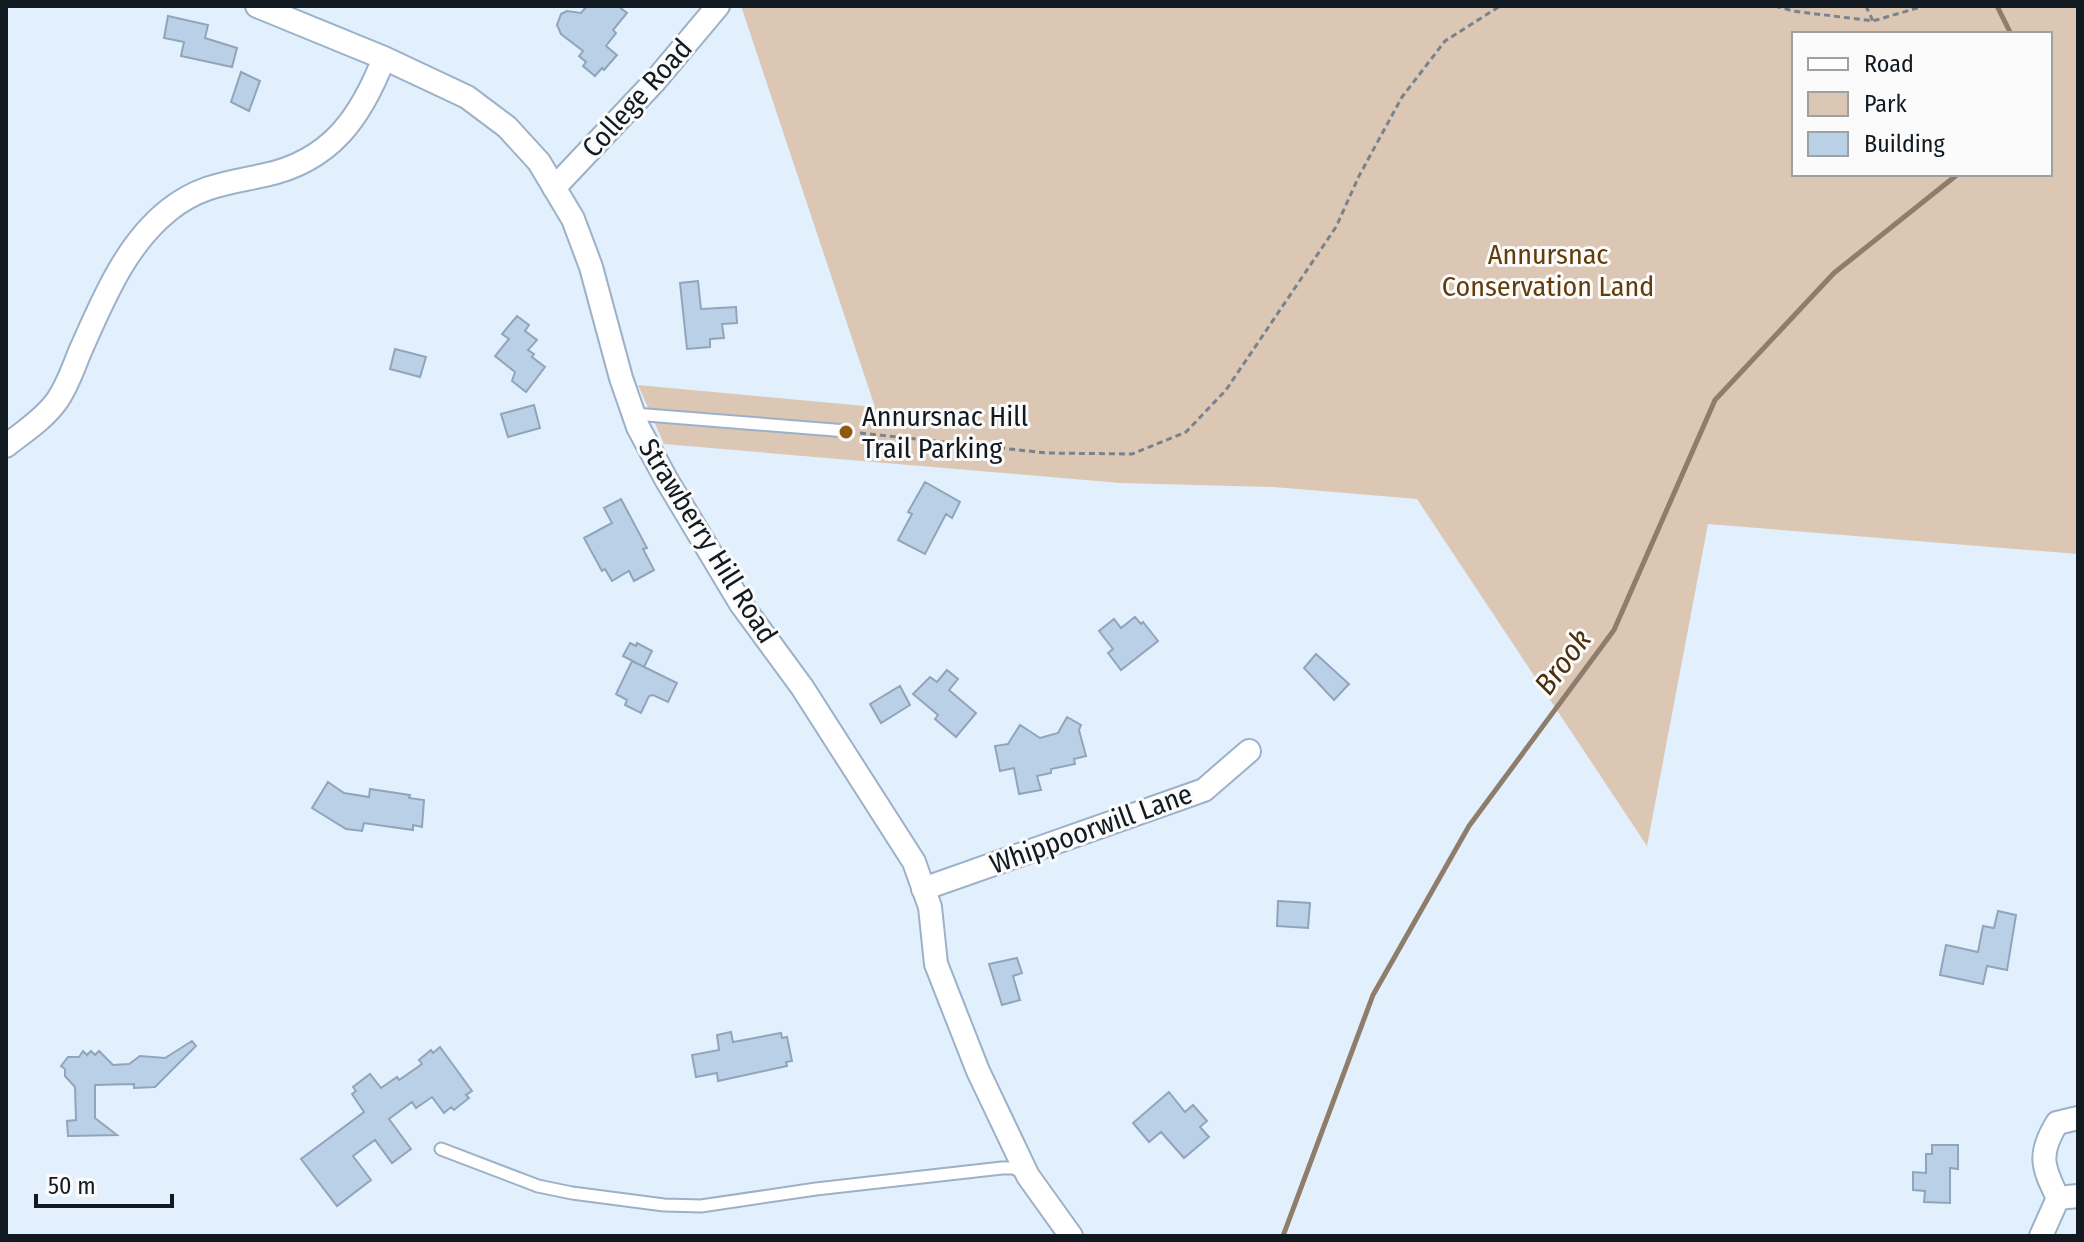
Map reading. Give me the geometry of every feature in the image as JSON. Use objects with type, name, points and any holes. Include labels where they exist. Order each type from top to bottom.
[{"type":"street","name":"Strawberry Hill Road","points":[[257,6],[384,58],[467,97],[507,127],[539,162],[573,219],[591,267],[621,378],[634,414],[666,479],[741,604],[802,687],[914,862],[930,907],[936,964],[949,1002],[1028,1176],[1071,1236]]},
{"type":"street","name":"College Road","points":[[554,188],[655,81],[718,6]]},
{"type":"street","points":[[6,446],[56,403],[119,272],[144,232],[171,208],[204,189],[298,165],[321,152],[356,116],[372,90],[384,58]]},
{"type":"street","name":"Whippoorwill Lane","points":[[923,889],[1204,790],[1249,751]]},
{"type":"street","points":[[2041,1236],[2068,1197],[2047,1176],[2044,1145],[2057,1123],[2078,1118]]},
{"type":"lane","points":[[634,414],[847,431]]},
{"type":"lane","points":[[441,1149],[538,1186],[664,1205],[701,1206],[816,1189],[1002,1168],[1014,1168],[1028,1176]]},
{"type":"path","points":[[847,431],[1047,453],[1132,454],[1186,432],[1226,390],[1336,227],[1359,176],[1402,97],[1445,41],[1500,6]]},
{"type":"path","points":[[1775,6],[1873,21],[1924,6]]},
{"type":"path","points":[[1866,6],[1873,21]]},
{"type":"green space","name":"Annursnac Conservation Land","points":[[741,6],[2078,6],[2078,554],[1708,524],[1647,846],[1417,499],[1274,487],[1120,483],[664,444],[638,385],[875,407]]},
{"type":"building","points":[[587,6],[618,6],[627,13],[613,30],[616,33],[606,46],[617,55],[595,76],[583,66],[586,62],[579,56],[583,51],[561,34],[557,25],[561,14],[567,11],[581,13]]},
{"type":"building","points":[[168,16],[208,25],[205,38],[237,48],[232,67],[181,56],[184,42],[164,38]]},
{"type":"building","points":[[241,72],[260,81],[249,111],[231,102]]},
{"type":"building","points":[[698,281],[701,309],[736,307],[737,323],[722,324],[724,338],[710,339],[710,347],[687,349],[680,283]]},
{"type":"building","points":[[517,316],[529,325],[525,331],[537,340],[528,350],[545,367],[526,392],[512,381],[515,372],[495,356],[509,339],[502,334]]},
{"type":"building","points":[[395,349],[426,357],[420,377],[390,369]]},
{"type":"building","points":[[534,405],[540,428],[508,437],[501,414]]},
{"type":"building","points":[[925,482],[960,502],[952,518],[946,514],[925,554],[898,540],[912,514],[908,512]]},
{"type":"building","points":[[621,499],[647,548],[643,549],[654,570],[634,581],[629,571],[612,581],[605,569],[602,571],[584,538],[612,523],[604,508]]},
{"type":"building","points":[[1135,617],[1158,641],[1121,670],[1108,653],[1113,649],[1099,631],[1114,619],[1121,628]]},
{"type":"building","points":[[630,643],[652,651],[644,667],[623,656]]},
{"type":"building","points":[[1316,654],[1349,684],[1334,700],[1304,668]]},
{"type":"building","points":[[632,661],[677,683],[668,702],[649,696],[641,713],[625,705],[627,700],[616,694]]},
{"type":"building","points":[[947,670],[958,679],[949,690],[976,713],[956,737],[935,719],[938,715],[913,694],[930,677],[937,682]]},
{"type":"building","points":[[900,686],[910,705],[881,723],[870,704]]},
{"type":"building","points":[[1067,717],[1081,725],[1079,730],[1086,756],[1074,759],[1075,764],[1051,769],[1051,773],[1037,776],[1041,790],[1019,794],[1014,768],[1000,771],[995,746],[1008,744],[1020,725],[1040,738],[1058,733]]},
{"type":"building","points":[[328,782],[344,793],[369,797],[370,789],[424,800],[422,827],[413,825],[413,830],[364,823],[362,831],[346,829],[312,808]]},
{"type":"building","points":[[1278,901],[1310,903],[1308,928],[1277,926]]},
{"type":"building","points":[[1998,911],[2016,915],[2007,970],[1987,966],[1983,984],[1940,975],[1946,945],[1978,952],[1983,926],[1994,928]]},
{"type":"building","points":[[1017,958],[1022,973],[1013,976],[1020,1000],[1002,1005],[989,964]]},
{"type":"building","points":[[731,1032],[733,1042],[781,1033],[782,1038],[787,1037],[792,1061],[786,1062],[787,1066],[718,1081],[717,1073],[696,1077],[692,1055],[719,1050],[717,1035]]},
{"type":"building","points":[[192,1041],[196,1046],[155,1087],[95,1085],[95,1118],[117,1135],[68,1136],[67,1121],[76,1120],[75,1087],[61,1066],[68,1057],[79,1057],[83,1051],[87,1055],[91,1051],[95,1055],[99,1051],[113,1065],[129,1064],[140,1056],[165,1058]]},
{"type":"building","points":[[440,1047],[472,1091],[466,1095],[469,1098],[454,1110],[451,1107],[444,1113],[432,1097],[416,1108],[412,1102],[389,1119],[411,1149],[392,1163],[375,1140],[353,1156],[371,1180],[337,1206],[301,1159],[364,1112],[352,1094],[356,1091],[353,1087],[370,1074],[381,1088],[397,1077],[399,1080],[422,1064],[419,1060],[431,1050],[433,1053]]},
{"type":"building","points":[[1169,1092],[1185,1112],[1193,1105],[1207,1121],[1200,1127],[1209,1137],[1184,1158],[1161,1132],[1149,1142],[1133,1123]]},
{"type":"building","points":[[1932,1145],[1958,1145],[1958,1169],[1950,1168],[1950,1203],[1924,1202],[1925,1191],[1913,1190],[1913,1172],[1926,1173],[1926,1154],[1932,1154]]},
{"type":"waterway","name":"Brook","points":[[1997,6],[2010,32]]},
{"type":"waterway","name":"Brook","points":[[1283,1236],[1373,995],[1469,826],[1614,630],[1715,400],[1834,273],[1955,176]]},
{"type":"place","name":"Annursnac Hill Trail Parking","points":[[846,432]]}]
